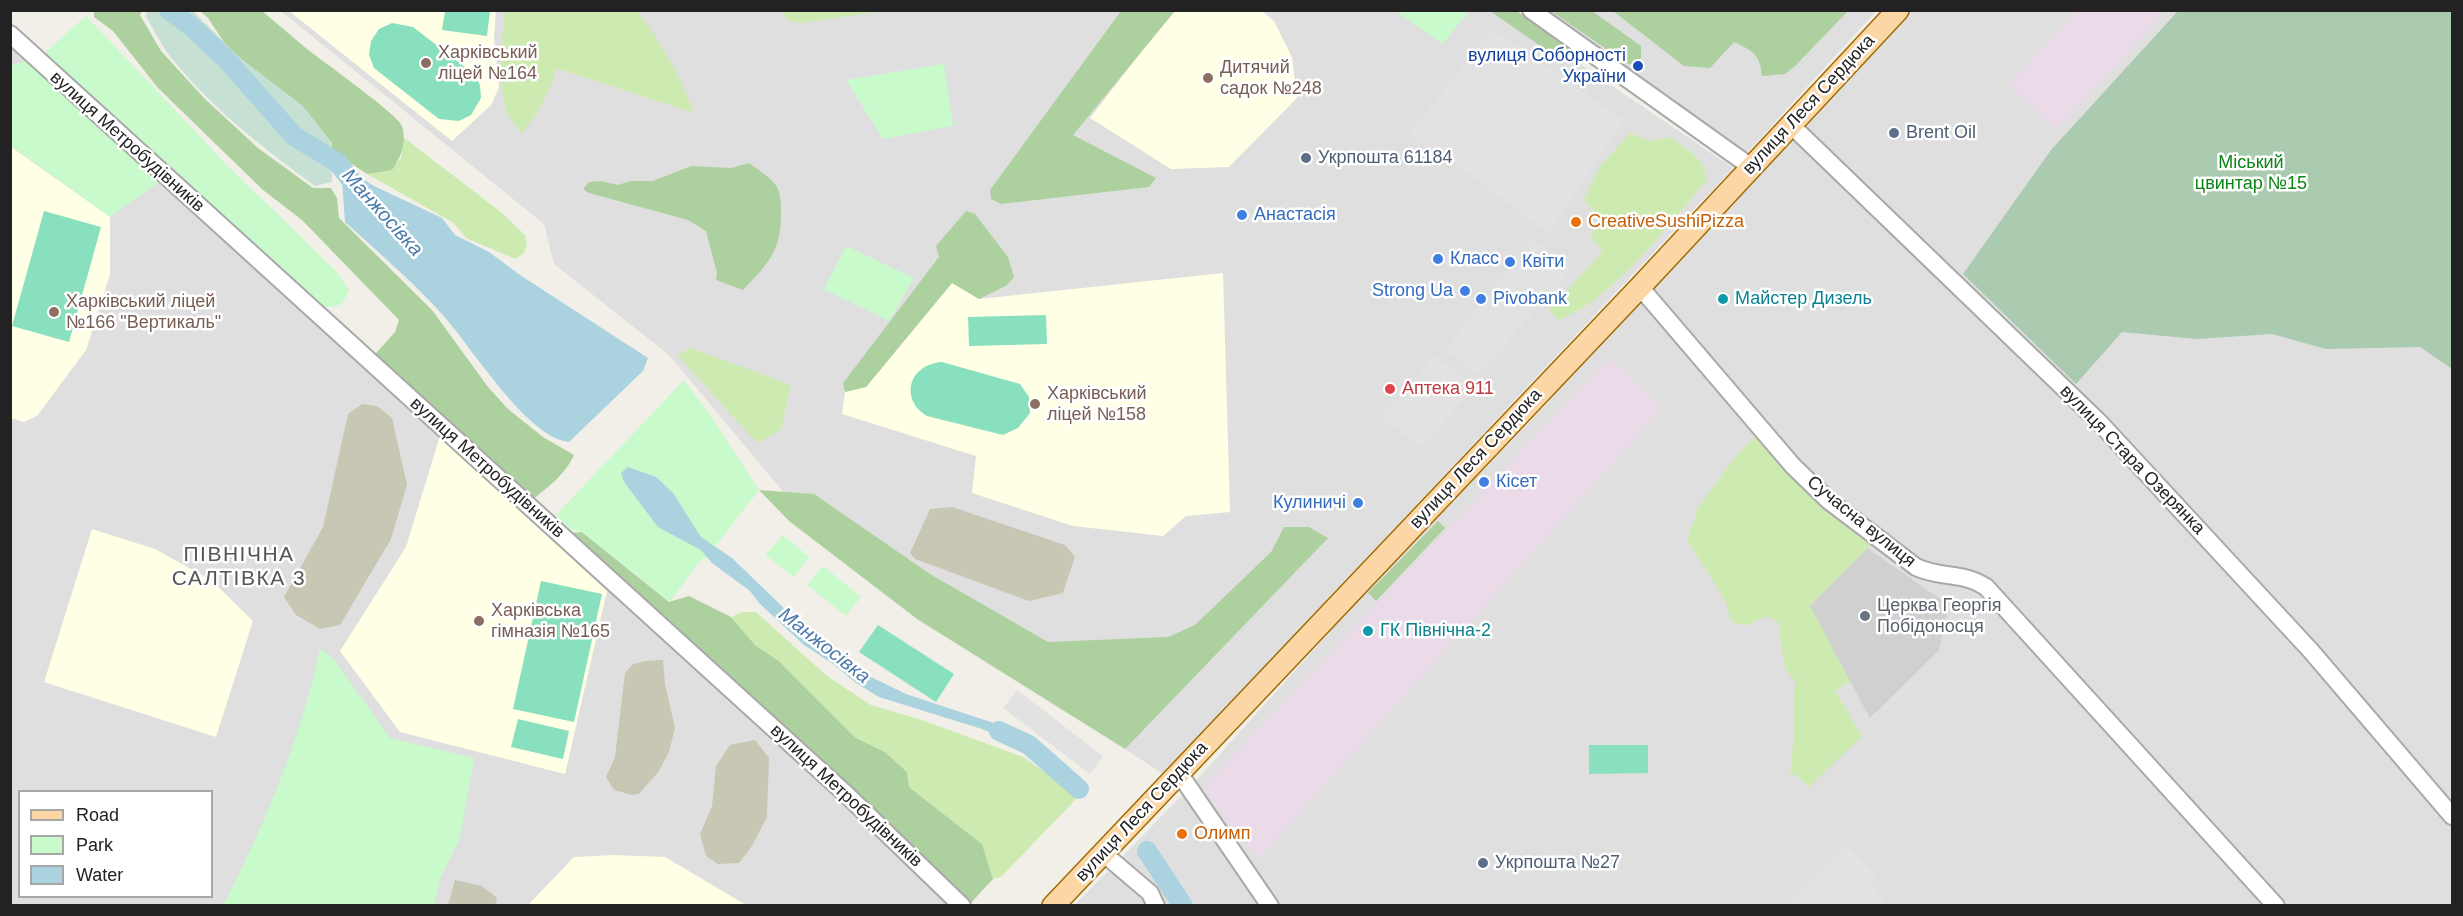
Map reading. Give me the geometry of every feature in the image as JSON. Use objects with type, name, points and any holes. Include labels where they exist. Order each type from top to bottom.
[{"type":"main road","name":"вулиця Леся Сердюка","points":[[1053,906],[1640,287],[1898,10]]},
{"type":"street","points":[[1531,10],[1752,167]]},
{"type":"street","name":"вулиця Метробудівників","points":[[10,34],[847,795],[962,906]]},
{"type":"street","name":"вулиця Стара Озерянка","points":[[1791,125],[2100,423],[2311,651],[2452,816]]},
{"type":"street","name":"Сучасна вулиця","points":[[1640,287],[1793,466],[1829,501],[1916,567],[1929,573],[1959,575],[1973,579],[1986,587],[2276,906]]},
{"type":"street","points":[[1179,773],[1270,906]]},
{"type":"street","points":[[1109,847],[1150,893],[1156,906]]},
{"type":"shaded area","points":[[147,11],[193,11],[239,57],[303,106],[332,143],[332,182],[315,186],[258,143],[222,112],[169,55],[146,16]]},
{"type":"shaded area","points":[[281,11],[1502,11],[1733,168],[1163,774],[919,614],[820,536],[669,355],[554,264],[544,224]]},
{"type":"shaded area","name":"Харківський ліцей №164","points":[[289,11],[496,11],[494,39],[499,87],[491,105],[452,141]]},
{"type":"shaded area","name":"Дитячий садок №248","points":[[1173,11],[1262,11],[1274,21],[1292,57],[1297,98],[1229,167],[1171,169],[1090,118]]},
{"type":"shaded area","points":[[1539,11],[1876,11],[1746,154]]},
{"type":"shaded area","points":[[1911,11],[2452,11],[2452,905],[1074,906],[1196,781],[1371,586],[1547,404],[1640,293],[1680,258],[1805,128]]},
{"type":"shaded area","points":[[2077,11],[2165,11],[2057,129],[2009,85]]},
{"type":"shaded area","points":[[1493,29],[1624,120],[1548,233],[1448,158],[1446,160],[1408,135]]},
{"type":"shaded area","name":"ПІВНІЧНА САЛТІВКА 3","points":[[10,37],[962,905],[11,905]]},
{"type":"shaded area","name":"Харківський ліцей №166 \"Вертикаль\"","points":[[10,146],[110,217],[110,274],[86,350],[37,416],[24,422],[11,418]]},
{"type":"shaded area","points":[[1533,239],[1572,269],[1479,375],[1444,351]]},
{"type":"shaded area","name":"Харківський ліцей №158","points":[[1223,273],[1230,512],[1186,516],[1163,536],[1073,526],[972,493],[976,456],[842,414],[845,392],[866,387],[952,283],[979,299]]},
{"type":"shaded area","points":[[1435,355],[1476,387],[1421,447],[1381,417]]},
{"type":"shaded area","name":"ГК Північна-2","points":[[1609,358],[1662,408],[1260,857],[1236,835],[1203,788]]},
{"type":"shaded area","points":[[362,404],[377,406],[392,418],[407,485],[391,539],[340,625],[320,629],[296,615],[284,597],[323,527],[348,414]]},
{"type":"shaded area","name":"Харківська гімназія №165","points":[[440,436],[607,591],[565,774],[400,732],[340,651],[406,547]]},
{"type":"shaded area","points":[[952,507],[1065,545],[1075,557],[1063,593],[1029,601],[915,559],[910,553],[930,509]]},
{"type":"shaded area","points":[[92,529],[155,549],[211,580],[253,621],[216,737],[44,682]]},
{"type":"shaded area","points":[[1867,548],[1949,605],[1939,650],[1870,718],[1809,606]]},
{"type":"shaded area","points":[[663,660],[665,684],[675,728],[669,752],[659,771],[639,794],[632,795],[614,790],[606,777],[615,757],[625,673],[633,664]]},
{"type":"shaded area","points":[[1017,690],[1103,756],[1090,774],[1003,708]]},
{"type":"shaded area","points":[[755,740],[769,758],[767,817],[752,846],[739,863],[718,864],[706,856],[700,834],[712,806],[716,766],[730,745]]},
{"type":"shaded area","points":[[1846,845],[1876,875],[1870,882],[1887,905],[1785,905]]},
{"type":"shaded area","points":[[613,855],[665,857],[746,905],[528,905],[574,857]]},
{"type":"shaded area","points":[[455,880],[482,886],[497,898],[496,905],[448,905]]},
{"type":"green space","points":[[1848,10],[1785,74],[1762,76],[1754,54],[1734,42],[1710,68],[1684,66],[1613,11]]},
{"type":"green space","name":"Міський цвинтар №15","points":[[2179,10],[2452,11],[2452,369],[2420,347],[2326,349],[2272,334],[2197,339],[2122,332],[2076,384],[1963,274],[2051,150]]},
{"type":"green space","points":[[94,11],[142,11],[140,15],[161,51],[205,99],[258,148],[313,188],[331,188],[337,198],[339,218],[432,310],[488,387],[508,409],[543,437],[574,455],[554,482],[527,504],[369,361],[395,332],[399,320],[302,220],[263,190],[158,88],[113,31],[94,17]]},
{"type":"green space","points":[[200,11],[262,11],[356,85],[397,119],[402,126],[404,138],[402,149],[392,170],[367,174],[301,130],[231,53],[208,18]]},
{"type":"green space","points":[[445,11],[490,11],[487,36],[442,30]]},
{"type":"green space","points":[[505,11],[638,11],[669,60],[694,113],[556,68],[543,102],[522,133],[508,114],[502,90],[501,63]]},
{"type":"green space","points":[[783,11],[886,11],[800,23],[787,20]]},
{"type":"green space","points":[[1121,11],[1175,11],[1073,135],[1156,178],[1149,187],[1001,204],[991,199],[990,190]]},
{"type":"green space","points":[[1395,11],[1464,11],[1467,13],[1443,44]]},
{"type":"green space","points":[[1490,11],[1517,11],[1572,51],[1565,63]]},
{"type":"green space","points":[[1551,11],[1592,11],[1641,46],[1641,58],[1635,64],[1628,64]]},
{"type":"green space","points":[[86,16],[226,164],[335,270],[349,290],[342,304],[316,307],[40,57]]},
{"type":"green space","points":[[392,23],[413,27],[474,74],[480,85],[481,98],[471,115],[459,121],[439,119],[374,68],[369,55],[371,41],[379,29]]},
{"type":"green space","points":[[35,58],[166,177],[110,217],[11,146],[10,66]]},
{"type":"green space","points":[[944,64],[953,126],[883,139],[846,80]]},
{"type":"green space","points":[[1630,133],[1650,141],[1670,137],[1698,160],[1707,180],[1657,239],[1619,279],[1599,296],[1558,320],[1549,310],[1603,251],[1590,236],[1599,217],[1584,199],[1600,167]]},
{"type":"green space","points":[[403,137],[502,213],[525,235],[527,244],[524,253],[515,259],[466,238],[454,223],[367,174],[392,169],[401,158]]},
{"type":"green space","points":[[749,163],[768,177],[778,188],[781,224],[772,255],[743,290],[716,280],[717,273],[706,231],[688,220],[589,193],[583,189],[589,182],[601,181],[618,185],[630,181],[653,181],[691,166],[731,168]]},
{"type":"green space","points":[[44,211],[101,227],[69,342],[12,326]]},
{"type":"green space","points":[[966,211],[975,214],[1008,257],[1014,277],[1006,286],[979,299],[952,283],[866,387],[845,392],[843,383],[939,257],[936,246]]},
{"type":"green space","points":[[846,246],[914,278],[889,321],[824,289]]},
{"type":"green space","points":[[1046,315],[1047,344],[969,346],[968,317]]},
{"type":"green space","points":[[691,348],[791,385],[781,429],[757,443],[677,355]]},
{"type":"green space","points":[[942,362],[1020,384],[1029,397],[1030,413],[1018,428],[1003,435],[927,416],[918,409],[913,401],[912,383],[915,375],[922,369]]},
{"type":"green space","points":[[684,380],[713,419],[759,490],[707,557],[698,563],[670,602],[582,532],[571,529],[556,515]]},
{"type":"green space","points":[[1758,433],[1874,542],[1810,606],[1850,681],[1835,691],[1862,736],[1809,787],[1799,777],[1790,773],[1795,682],[1785,668],[1778,622],[1768,617],[1747,625],[1731,621],[1726,602],[1687,540],[1699,506],[1736,456]]},
{"type":"green space","points":[[759,490],[814,494],[930,574],[1048,642],[1168,637],[1195,625],[1271,552],[1284,527],[1309,527],[1328,538],[1125,749],[917,619],[789,521]]},
{"type":"green space","points":[[1438,521],[1445,528],[1376,601],[1368,593]]},
{"type":"green space","points":[[582,532],[669,602],[689,596],[731,617],[756,646],[779,661],[856,738],[885,752],[907,772],[909,787],[982,844],[993,879],[969,905],[568,541],[572,533]]},
{"type":"green space","points":[[783,535],[809,557],[794,577],[765,555]]},
{"type":"green space","points":[[823,566],[861,597],[846,616],[807,585]]},
{"type":"green space","points":[[541,581],[602,594],[574,722],[513,709]]},
{"type":"green space","points":[[742,612],[756,612],[827,676],[871,705],[922,720],[1023,757],[1079,796],[1001,877],[993,879],[982,844],[909,787],[907,772],[885,752],[856,738],[779,661],[756,646],[731,617]]},
{"type":"green space","points":[[878,625],[954,674],[936,702],[859,652]]},
{"type":"green space","points":[[320,649],[333,658],[390,738],[474,758],[460,838],[440,879],[434,905],[223,905],[253,844],[280,780],[303,715]]},
{"type":"green space","points":[[518,719],[569,731],[563,759],[511,747]]},
{"type":"green space","points":[[1589,745],[1648,745],[1648,773],[1589,774]]},
{"type":"water","points":[[338,163],[374,186],[442,218],[455,235],[489,252],[520,275],[648,358],[643,371],[569,442],[553,437],[518,408],[431,302],[345,222],[342,180]]},
{"type":"water","points":[[628,467],[656,477],[673,493],[701,537],[732,558],[814,637],[840,657],[867,675],[906,694],[1021,732],[1023,746],[982,729],[879,697],[856,683],[804,645],[759,603],[750,591],[712,563],[701,550],[658,527],[624,482],[621,473]]},
{"type":"waterway","name":"Манжосівка","points":[[169,10],[192,27],[226,59],[294,136],[338,163],[354,184]]},
{"type":"waterway","name":"Манжосівка","points":[[999,731],[1029,745],[1079,789]]},
{"type":"waterway","name":"Манжосівка","points":[[1147,851],[1183,906]]},
{"type":"place","name":"Харківський ліцей №164","points":[[426,63]]},
{"type":"place","name":"вулиця Соборності України","points":[[1638,66]]},
{"type":"place","name":"Дитячий садок №248","points":[[1208,78]]},
{"type":"place","name":"Brent Oil","points":[[1894,133]]},
{"type":"place","name":"Укрпошта 61184","points":[[1306,158]]},
{"type":"place","name":"Анастасія","points":[[1242,215]]},
{"type":"place","name":"CreativeSushiPizza","points":[[1576,222]]},
{"type":"place","name":"Класс","points":[[1438,259]]},
{"type":"place","name":"Квіти","points":[[1510,262]]},
{"type":"place","name":"Strong Ua","points":[[1465,291]]},
{"type":"place","name":"Pivobank","points":[[1481,299]]},
{"type":"place","name":"Майстер Дизель","points":[[1723,299]]},
{"type":"place","name":"Харківський ліцей №166 \"Вертикаль\"","points":[[54,312]]},
{"type":"place","name":"Аптека 911","points":[[1390,389]]},
{"type":"place","name":"Харківський ліцей №158","points":[[1035,404]]},
{"type":"place","name":"Кісет","points":[[1484,482]]},
{"type":"place","name":"Кулиничі","points":[[1358,503]]},
{"type":"place","name":"Церква Георгія Побідоносця","points":[[1865,616]]},
{"type":"place","name":"Харківська гімназія №165","points":[[479,621]]},
{"type":"place","name":"ГК Північна-2","points":[[1368,631]]},
{"type":"place","name":"Олимп","points":[[1182,834]]},
{"type":"place","name":"Укрпошта №27","points":[[1483,863]]},
{"type":"district","name":"ПІВНІЧНА САЛТІВКА 3","points":[[239,567]]}]
